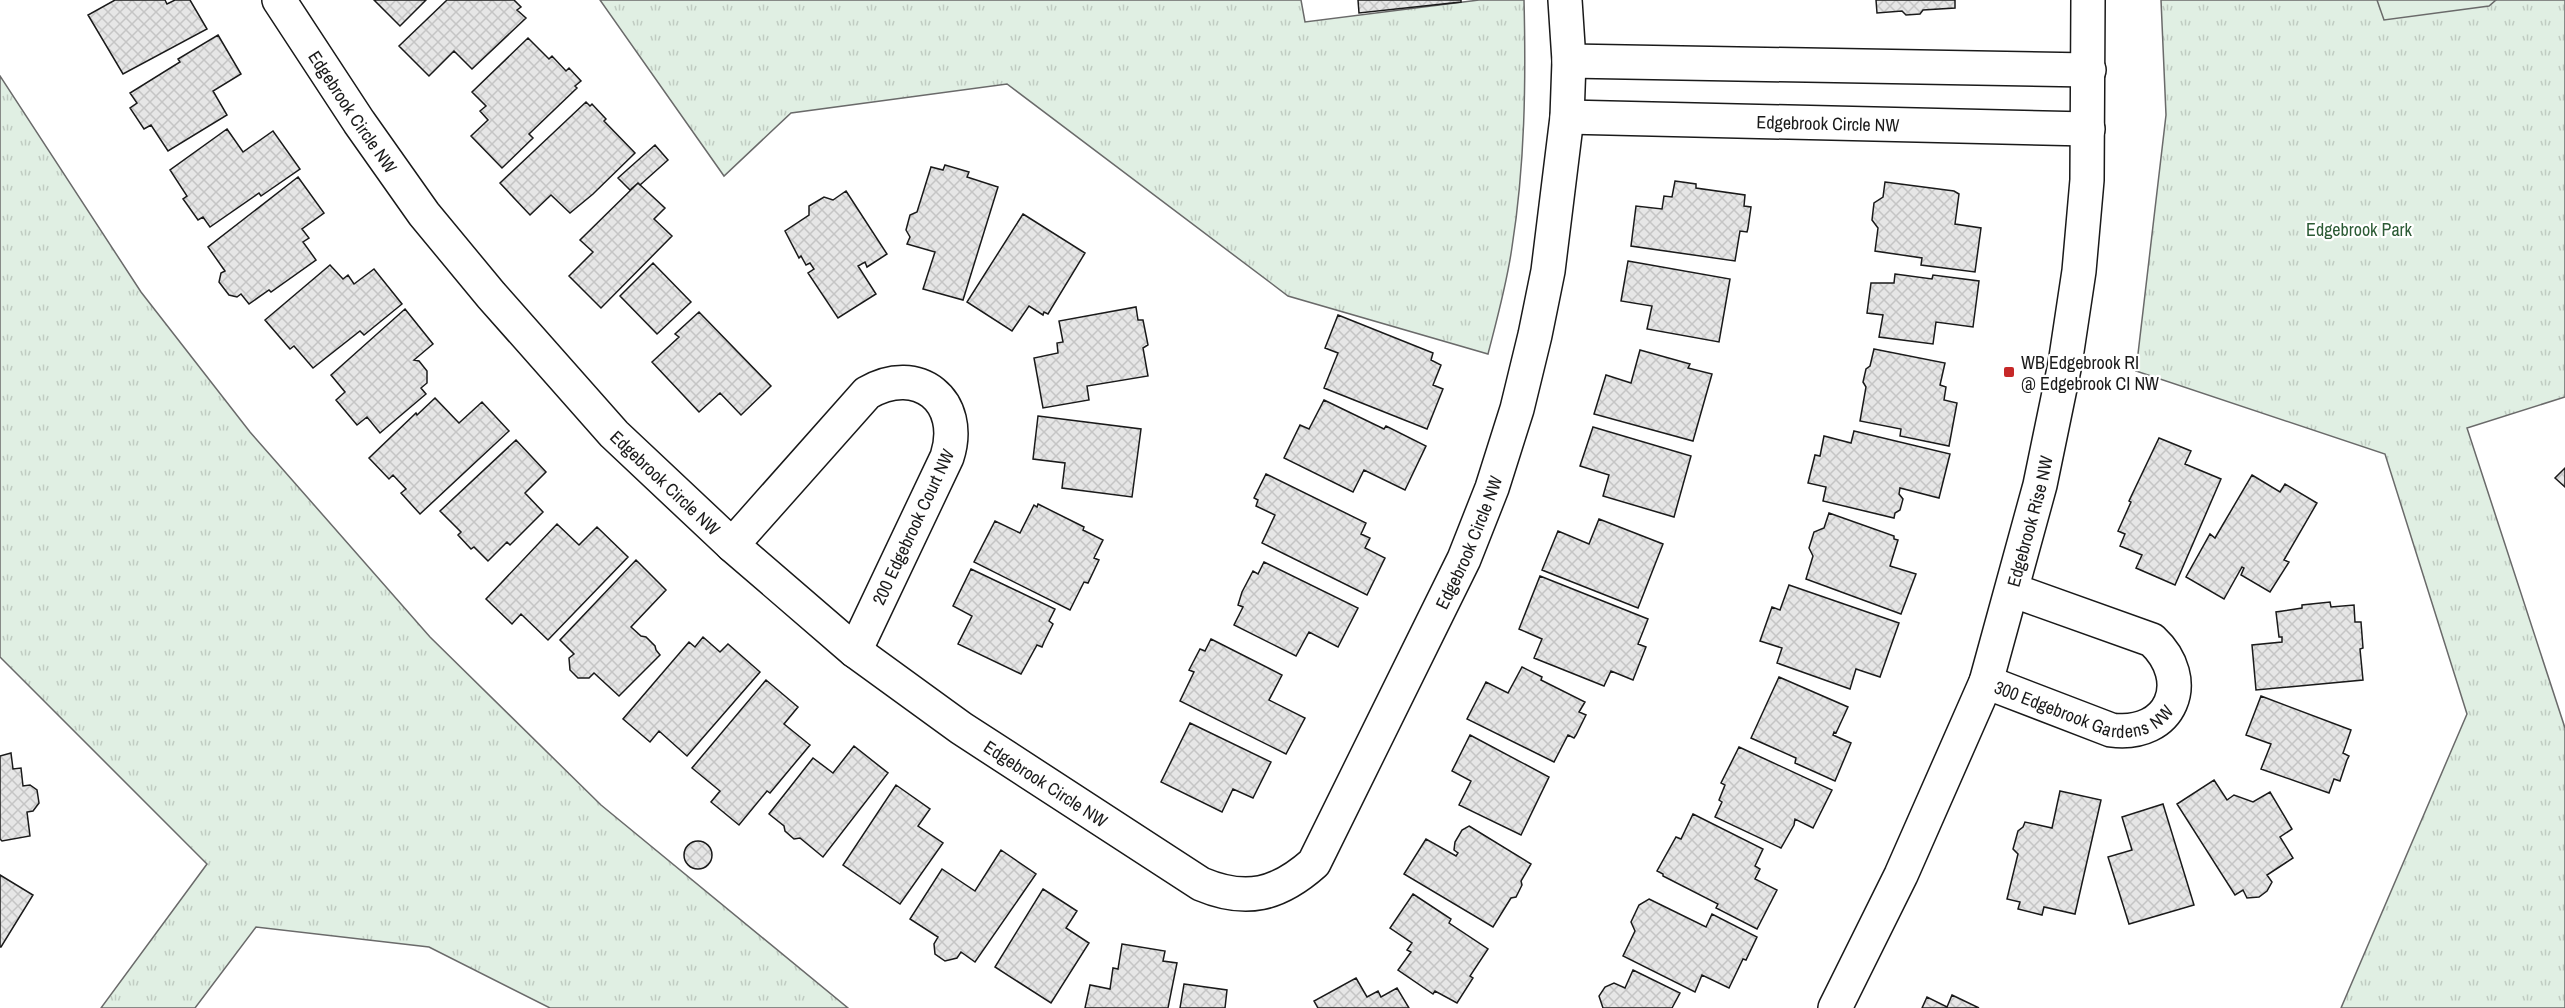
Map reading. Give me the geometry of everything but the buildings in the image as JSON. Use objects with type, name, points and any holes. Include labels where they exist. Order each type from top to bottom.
[{"type":"street","name":"Edgebrook Circle NW","points":[[279,0],[359,122],[418,205],[491,295],[614,434],[732,545],[855,651],[961,728],[1201,884],[1217,891],[1247,894],[1280,888],[1298,877],[1314,863],[1328,840],[1464,559],[1492,488],[1516,409],[1548,271],[1567,117],[1569,61],[1565,0]]},
{"type":"street","name":"Edgebrook Rise NW","points":[[1835,1008],[1901,875],[1986,682],[2040,485],[2065,364],[2079,271],[2087,180],[2088,0]]},
{"type":"street","points":[[1569,61],[2089,70]]},
{"type":"street","name":"Edgebrook Circle NW","points":[[1567,117],[2088,129]]},
{"type":"street","name":"200 Edgebrook Court NW","points":[[732,545],[867,393],[881,385],[896,381],[913,382],[927,388],[939,398],[948,411],[952,426],[952,442],[855,651]]},
{"type":"street","name":"300 Edgebrook Gardens NW","points":[[1986,682],[2111,730],[2126,732],[2140,730],[2154,723],[2172,701],[2175,684],[2173,667],[2165,652],[2152,640],[2012,590]]},
{"type":"green space","points":[[600,0],[1301,0],[1305,22],[1479,0],[1524,0],[1525,93],[1520,185],[1502,301],[1488,354],[1288,296],[1007,84],[791,113],[724,176]]},
{"type":"green space","name":"Edgebrook Park","points":[[2161,0],[2565,0],[2565,397],[2467,428],[2565,728],[2565,1008],[2341,1008],[2467,714],[2385,454],[2136,371],[2166,115]]},
{"type":"green space","points":[[2377,0],[2496,0],[2489,6],[2384,20]]},
{"type":"green space","points":[[0,76],[141,292],[250,432],[430,637],[601,805],[848,1008],[550,1008],[429,947],[256,927],[195,1008],[101,1008],[207,864],[0,657]]},
{"type":"place","name":"WB Edgebrook RI @ Edgebrook CI NW","points":[[2009,372]]}]
